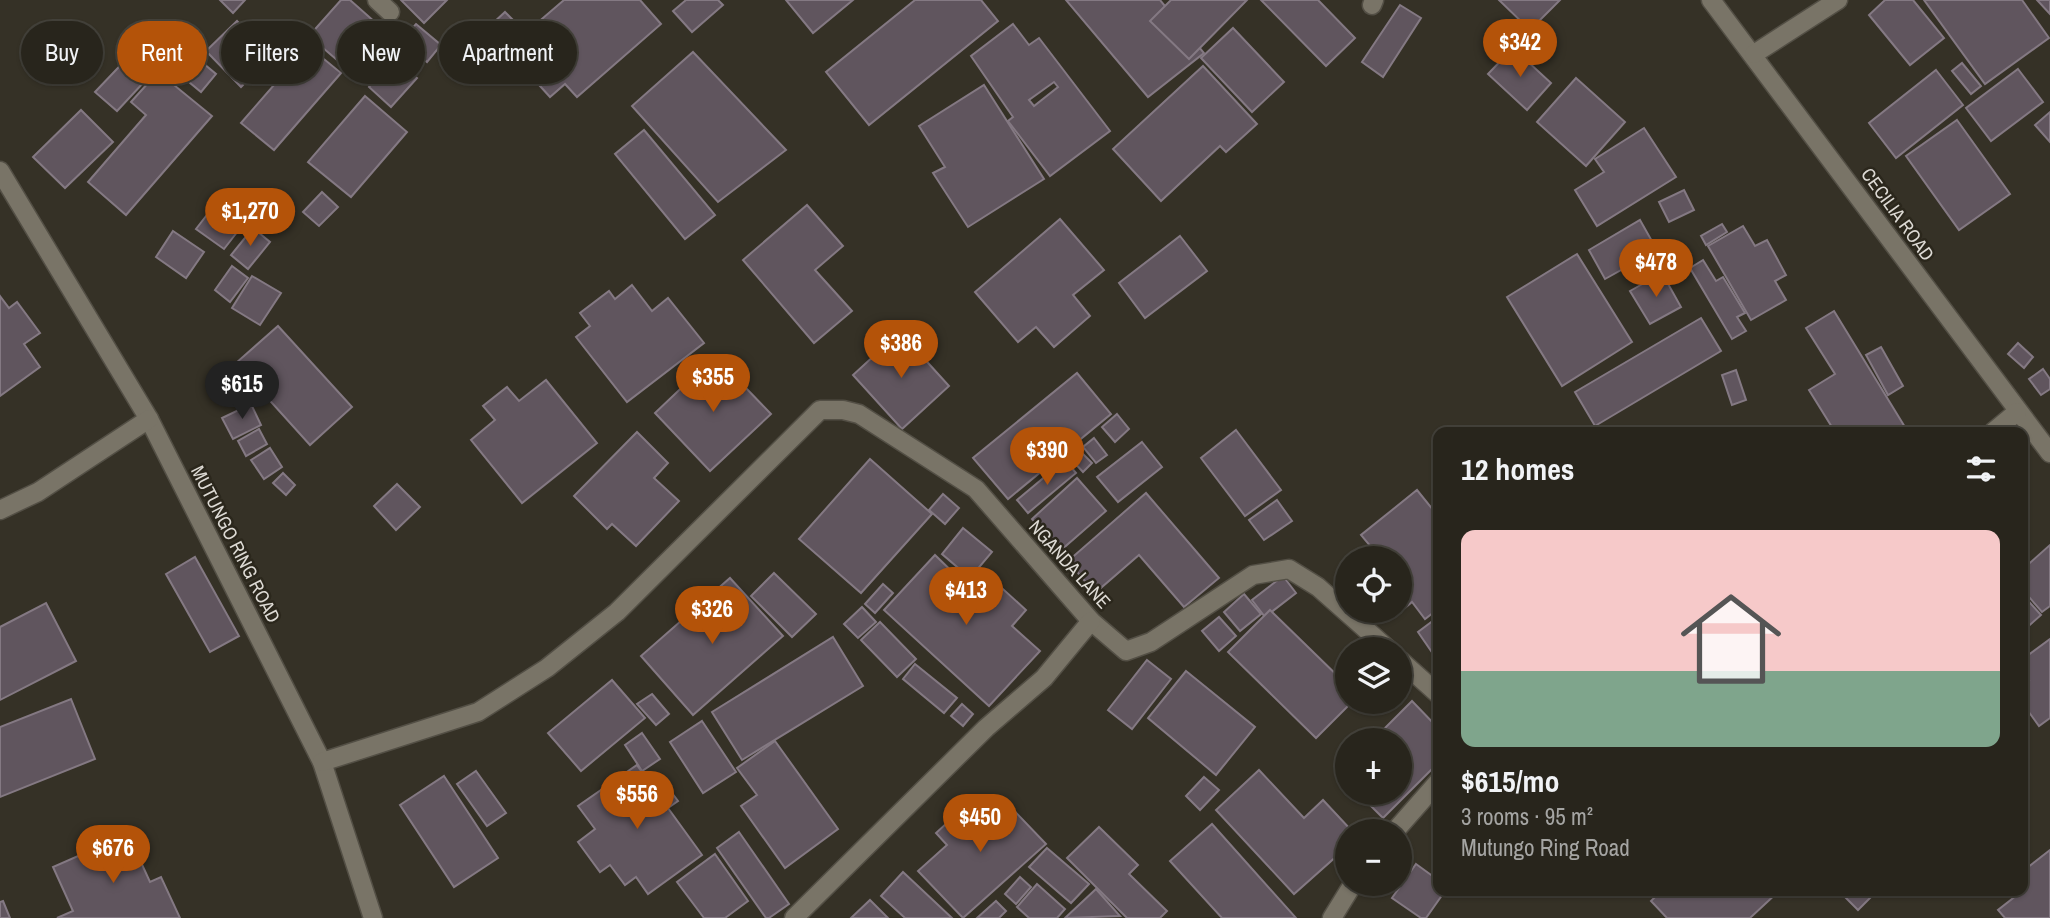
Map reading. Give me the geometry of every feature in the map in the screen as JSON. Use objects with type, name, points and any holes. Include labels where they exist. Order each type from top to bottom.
[{"type":"street","name":"CECILIA ROAD","points":[[1711,0],[2050,453]]},
{"type":"street","points":[[1754,54],[1838,0]]},
{"type":"street","name":"MUTUNGO RING ROAD","points":[[0,171],[149,419],[322,761],[373,918]]},
{"type":"street","name":"NGANDA LANE","points":[[322,761],[478,712],[547,668],[617,612],[820,410],[859,414],[976,489],[1091,621],[1126,650],[1151,642],[1253,575],[1289,569],[1318,587],[1374,637]]},
{"type":"street","points":[[1999,427],[2017,412]]},
{"type":"street","points":[[0,510],[38,492],[149,419]]},
{"type":"street","points":[[794,918],[986,728],[1044,678],[1091,621]]},
{"type":"street","points":[[1412,671],[1433,690]]},
{"type":"street","points":[[1406,819],[1433,788]]},
{"type":"street","points":[[1332,918],[1346,896]]},
{"type":"building","points":[[220,0],[245,0],[233,13]]},
{"type":"building","points":[[341,0],[350,0],[374,21],[337,21],[337,60],[323,48],[322,21]]},
{"type":"building","points":[[401,0],[447,0],[425,22]]},
{"type":"building","points":[[564,0],[640,0],[661,24],[577,97],[565,84],[577,84],[577,21],[540,21]]},
{"type":"building","points":[[686,0],[718,0],[723,5],[692,32],[673,11]]},
{"type":"building","points":[[786,0],[853,0],[813,33]]},
{"type":"building","points":[[915,0],[981,0],[998,21],[869,125],[826,72]]},
{"type":"building","points":[[1066,0],[1160,0],[1204,53],[1148,97]]},
{"type":"building","points":[[1171,0],[1247,0],[1189,59],[1150,21]]},
{"type":"building","points":[[1261,0],[1318,0],[1355,38],[1326,66]]},
{"type":"building","points":[[1499,0],[1560,0],[1530,30]]},
{"type":"building","points":[[1885,0],[1913,0],[1944,38],[1910,65],[1869,15]]},
{"type":"building","points":[[1924,0],[2022,0],[2049,38],[1985,84]]},
{"type":"building","points":[[2037,0],[2050,0],[2050,14]]},
{"type":"building","points":[[1400,5],[1421,18],[1383,77],[1362,62]]},
{"type":"building","points":[[505,12],[514,21],[495,21]]},
{"type":"building","points":[[1013,24],[1029,45],[1039,38],[1110,131],[1050,176],[1008,121],[1013,117],[971,56]],"holes":[[[1054,82],[1058,87],[1034,106],[1029,100]]]},
{"type":"building","points":[[1233,28],[1284,82],[1252,112],[1201,58]]},
{"type":"building","points":[[425,32],[439,43],[439,47],[427,62]]},
{"type":"building","points":[[221,36],[221,66],[207,52]]},
{"type":"building","points":[[1513,48],[1551,83],[1527,110],[1488,74]]},
{"type":"building","points":[[693,52],[786,150],[718,202],[632,106]]},
{"type":"building","points":[[323,58],[337,70],[337,78],[274,150],[241,123],[275,84],[323,84]]},
{"type":"building","points":[[1962,63],[1981,86],[1971,94],[1952,71]]},
{"type":"building","points":[[207,66],[216,74],[201,92],[191,84],[207,84]]},
{"type":"building","points":[[1203,66],[1257,124],[1226,152],[1220,146],[1161,201],[1113,149]]},
{"type":"building","points":[[117,69],[117,84],[142,84],[117,111],[95,92]]},
{"type":"building","points":[[2018,69],[2043,102],[1991,141],[1966,108]]},
{"type":"building","points":[[1936,70],[1963,105],[1896,158],[1869,123]]},
{"type":"building","points":[[1576,78],[1625,122],[1586,166],[1537,122]]},
{"type":"building","points":[[147,84],[173,84],[212,116],[126,215],[88,182],[146,115],[131,102]]},
{"type":"building","points":[[372,84],[412,84],[391,107],[369,87]]},
{"type":"building","points":[[538,84],[565,84],[550,97]]},
{"type":"building","points":[[984,85],[1044,179],[968,227],[933,173],[945,167],[919,126]]},
{"type":"building","points":[[365,96],[407,132],[351,197],[308,162]]},
{"type":"building","points":[[81,110],[113,142],[65,188],[33,157]]},
{"type":"building","points":[[2050,112],[2050,142],[2035,125]]},
{"type":"building","points":[[1957,120],[2010,194],[1959,230],[1906,156]]},
{"type":"building","points":[[1644,128],[1676,177],[1597,226],[1575,190],[1604,172],[1595,159]]},
{"type":"building","points":[[644,130],[715,215],[685,239],[615,154]]},
{"type":"building","points":[[1684,190],[1694,210],[1669,222],[1659,202]]},
{"type":"building","points":[[322,192],[338,207],[319,226],[303,212]]},
{"type":"building","points":[[217,202],[245,222],[224,249],[196,229]]},
{"type":"building","points":[[807,205],[843,246],[815,270],[852,311],[814,343],[743,260]]},
{"type":"building","points":[[1060,219],[1104,270],[1073,295],[1090,316],[1054,347],[1036,327],[1018,342],[975,292]]},
{"type":"building","points":[[1640,220],[1657,250],[1605,279],[1589,250]]},
{"type":"building","points":[[1722,224],[1727,232],[1706,245],[1701,236]]},
{"type":"building","points":[[1743,226],[1755,246],[1767,240],[1786,275],[1775,281],[1786,300],[1751,320],[1708,246]]},
{"type":"building","points":[[253,228],[270,242],[248,269],[231,255]]},
{"type":"building","points":[[173,231],[204,252],[186,278],[156,257]]},
{"type":"building","points":[[1180,236],[1207,271],[1145,318],[1119,283]]},
{"type":"building","points":[[1577,254],[1632,342],[1562,386],[1507,297]]},
{"type":"building","points":[[1703,260],[1716,281],[1723,277],[1745,313],[1737,317],[1746,331],[1732,339],[1690,268]]},
{"type":"building","points":[[232,266],[248,278],[230,302],[215,290]]},
{"type":"building","points":[[1662,273],[1681,307],[1650,324],[1630,291]]},
{"type":"building","points":[[252,276],[281,293],[260,325],[232,308]]},
{"type":"building","points":[[632,285],[652,311],[668,298],[704,343],[627,402],[576,337],[590,326],[580,313],[609,291],[615,299]]},
{"type":"building","points":[[0,296],[9,308],[17,302],[40,333],[24,344],[40,367],[0,396]]},
{"type":"building","points":[[1834,311],[1905,427],[1832,427],[1809,390],[1835,374],[1806,328]]},
{"type":"building","points":[[1701,318],[1721,351],[1595,426],[1575,392]]},
{"type":"building","points":[[278,326],[352,407],[310,445],[236,363]]},
{"type":"building","points":[[900,332],[949,386],[902,429],[853,375]]},
{"type":"building","points":[[2018,343],[2033,357],[2024,368],[2008,354]]},
{"type":"building","points":[[1881,347],[1903,386],[1888,395],[1866,355]]},
{"type":"building","points":[[715,356],[771,414],[710,471],[655,413]]},
{"type":"building","points":[[2043,369],[2050,379],[2050,389],[2041,395],[2029,379]]},
{"type":"building","points":[[1736,370],[1746,400],[1732,405],[1722,375]]},
{"type":"building","points":[[1077,373],[1111,414],[1008,499],[973,458]]},
{"type":"building","points":[[546,380],[597,443],[522,503],[471,440],[495,420],[483,406],[507,387],[519,401]]},
{"type":"building","points":[[251,404],[261,425],[233,439],[222,418]]},
{"type":"building","points":[[1117,414],[1129,429],[1115,442],[1102,427]]},
{"type":"building","points":[[259,429],[267,444],[246,456],[238,441]]},
{"type":"building","points":[[1236,430],[1281,490],[1245,516],[1201,458]]},
{"type":"building","points":[[637,432],[668,463],[654,478],[679,501],[636,546],[612,524],[607,529],[574,496]]},
{"type":"building","points":[[1094,438],[1107,455],[1096,463],[1083,447]]},
{"type":"building","points":[[1142,442],[1162,467],[1118,502],[1097,477]]},
{"type":"building","points":[[270,448],[282,467],[264,479],[251,460]]},
{"type":"building","points":[[1079,450],[1092,463],[1083,472],[1070,458]]},
{"type":"building","points":[[870,459],[932,514],[861,593],[799,539]]},
{"type":"building","points":[[1065,460],[1076,473],[1028,513],[1017,500]]},
{"type":"building","points":[[283,473],[295,485],[286,495],[273,483]]},
{"type":"building","points":[[1077,478],[1106,511],[1060,551],[1032,519]]},
{"type":"building","points":[[397,484],[420,507],[396,530],[374,506]]},
{"type":"building","points":[[1417,490],[1433,510],[1433,613],[1425,619],[1412,602],[1412,546],[1370,546],[1361,535]]},
{"type":"building","points":[[1146,493],[1219,578],[1184,607],[1139,555],[1095,593],[1068,561]]},
{"type":"building","points":[[943,494],[959,508],[945,524],[929,510]]},
{"type":"building","points":[[1277,500],[1292,521],[1264,540],[1249,520]]},
{"type":"building","points":[[963,528],[992,552],[970,578],[942,554]]},
{"type":"building","points":[[2050,545],[2050,606],[2042,612],[2028,596],[2028,565]]},
{"type":"building","points":[[935,555],[968,587],[983,571],[1026,610],[1012,626],[1040,651],[989,706],[884,610]]},
{"type":"building","points":[[195,557],[239,636],[210,652],[166,574]]},
{"type":"building","points":[[774,573],[816,614],[792,637],[751,596]]},
{"type":"building","points":[[1283,576],[1296,593],[1265,617],[1252,600]]},
{"type":"building","points":[[730,578],[783,636],[693,715],[641,656]]},
{"type":"building","points":[[883,584],[893,593],[875,613],[865,604]]},
{"type":"building","points":[[1244,594],[1261,614],[1240,631],[1224,612]]},
{"type":"building","points":[[2028,601],[2041,615],[2028,627]]},
{"type":"building","points":[[46,603],[76,661],[0,700],[0,627]]},
{"type":"building","points":[[862,607],[876,622],[858,638],[844,624]]},
{"type":"building","points":[[1270,610],[1335,673],[1335,714],[1340,714],[1316,738],[1228,652]]},
{"type":"building","points":[[1219,617],[1236,636],[1219,651],[1202,631]]},
{"type":"building","points":[[1433,621],[1433,654],[1418,632]]},
{"type":"building","points":[[880,622],[916,659],[897,677],[861,640]]},
{"type":"building","points":[[833,637],[863,686],[742,760],[712,712]]},
{"type":"building","points":[[2050,639],[2050,718],[2039,726],[2028,711],[2028,655]]},
{"type":"building","points":[[1147,660],[1171,679],[1132,729],[1108,710]]},
{"type":"building","points":[[915,664],[957,698],[944,713],[903,679]]},
{"type":"building","points":[[1186,671],[1255,727],[1216,775],[1148,718]]},
{"type":"building","points":[[612,680],[645,718],[581,771],[548,733]]},
{"type":"building","points":[[652,694],[669,714],[656,725],[637,704]]},
{"type":"building","points":[[71,699],[95,759],[0,797],[0,727]]},
{"type":"building","points":[[1412,701],[1433,723],[1433,768],[1412,789],[1412,728],[1385,728],[1399,714],[1412,714]]},
{"type":"building","points":[[962,704],[973,714],[963,726],[951,716]]},
{"type":"building","points":[[702,721],[736,772],[703,793],[670,742]]},
{"type":"building","points":[[642,733],[660,759],[642,771],[625,745]]},
{"type":"building","points":[[775,741],[838,829],[785,868],[741,806],[757,795],[737,768]]},
{"type":"building","points":[[637,765],[650,784],[660,777],[678,801],[668,808],[702,855],[648,894],[636,877],[625,885],[610,865],[600,872],[578,842],[595,829],[578,806]]},
{"type":"building","points":[[1259,770],[1304,818],[1323,800],[1341,819],[1335,819],[1335,858],[1294,894],[1216,810]]},
{"type":"building","points":[[476,771],[506,813],[487,826],[457,784]]},
{"type":"building","points":[[444,776],[498,858],[454,887],[400,805]]},
{"type":"building","points":[[1204,777],[1219,790],[1200,810],[1186,796]]},
{"type":"building","points":[[1003,799],[1046,844],[963,918],[918,871],[947,845],[936,833],[972,800],[986,815]]},
{"type":"building","points":[[1370,805],[1396,805],[1383,818]]},
{"type":"building","points":[[1212,824],[1296,918],[1222,918],[1170,861]]},
{"type":"building","points":[[1099,827],[1138,865],[1129,874],[1167,911],[1160,918],[1127,918],[1067,858]]},
{"type":"building","points":[[739,832],[789,904],[769,918],[766,918],[717,848]]},
{"type":"building","points":[[128,834],[150,882],[161,877],[180,918],[57,918],[73,911],[53,867]]},
{"type":"building","points":[[1047,848],[1089,884],[1071,903],[1029,867]]},
{"type":"building","points":[[2050,850],[2050,918],[2005,918],[1998,910],[2016,896],[2028,896],[2028,867]]},
{"type":"building","points":[[715,854],[748,901],[725,918],[704,918],[677,882]]},
{"type":"building","points":[[1416,864],[1433,876],[1433,896],[1441,896],[1426,918],[1421,918],[1392,898],[1412,896],[1412,870]]},
{"type":"building","points":[[903,872],[952,918],[905,918],[881,896]]},
{"type":"building","points":[[1020,877],[1031,887],[1016,904],[1005,894]]},
{"type":"building","points":[[1037,884],[1065,909],[1057,918],[1029,918],[1017,907]]},
{"type":"building","points":[[1096,889],[1120,916],[1065,918]]},
{"type":"building","points":[[1656,896],[1774,896],[1750,918],[1667,918],[1651,901]]},
{"type":"building","points":[[1844,896],[1872,896],[1858,910]]},
{"type":"building","points":[[870,900],[888,918],[851,918]]},
{"type":"building","points":[[3,901],[10,918],[0,918],[0,902]]},
{"type":"building","points":[[996,901],[1006,911],[999,918],[977,918]]}]
